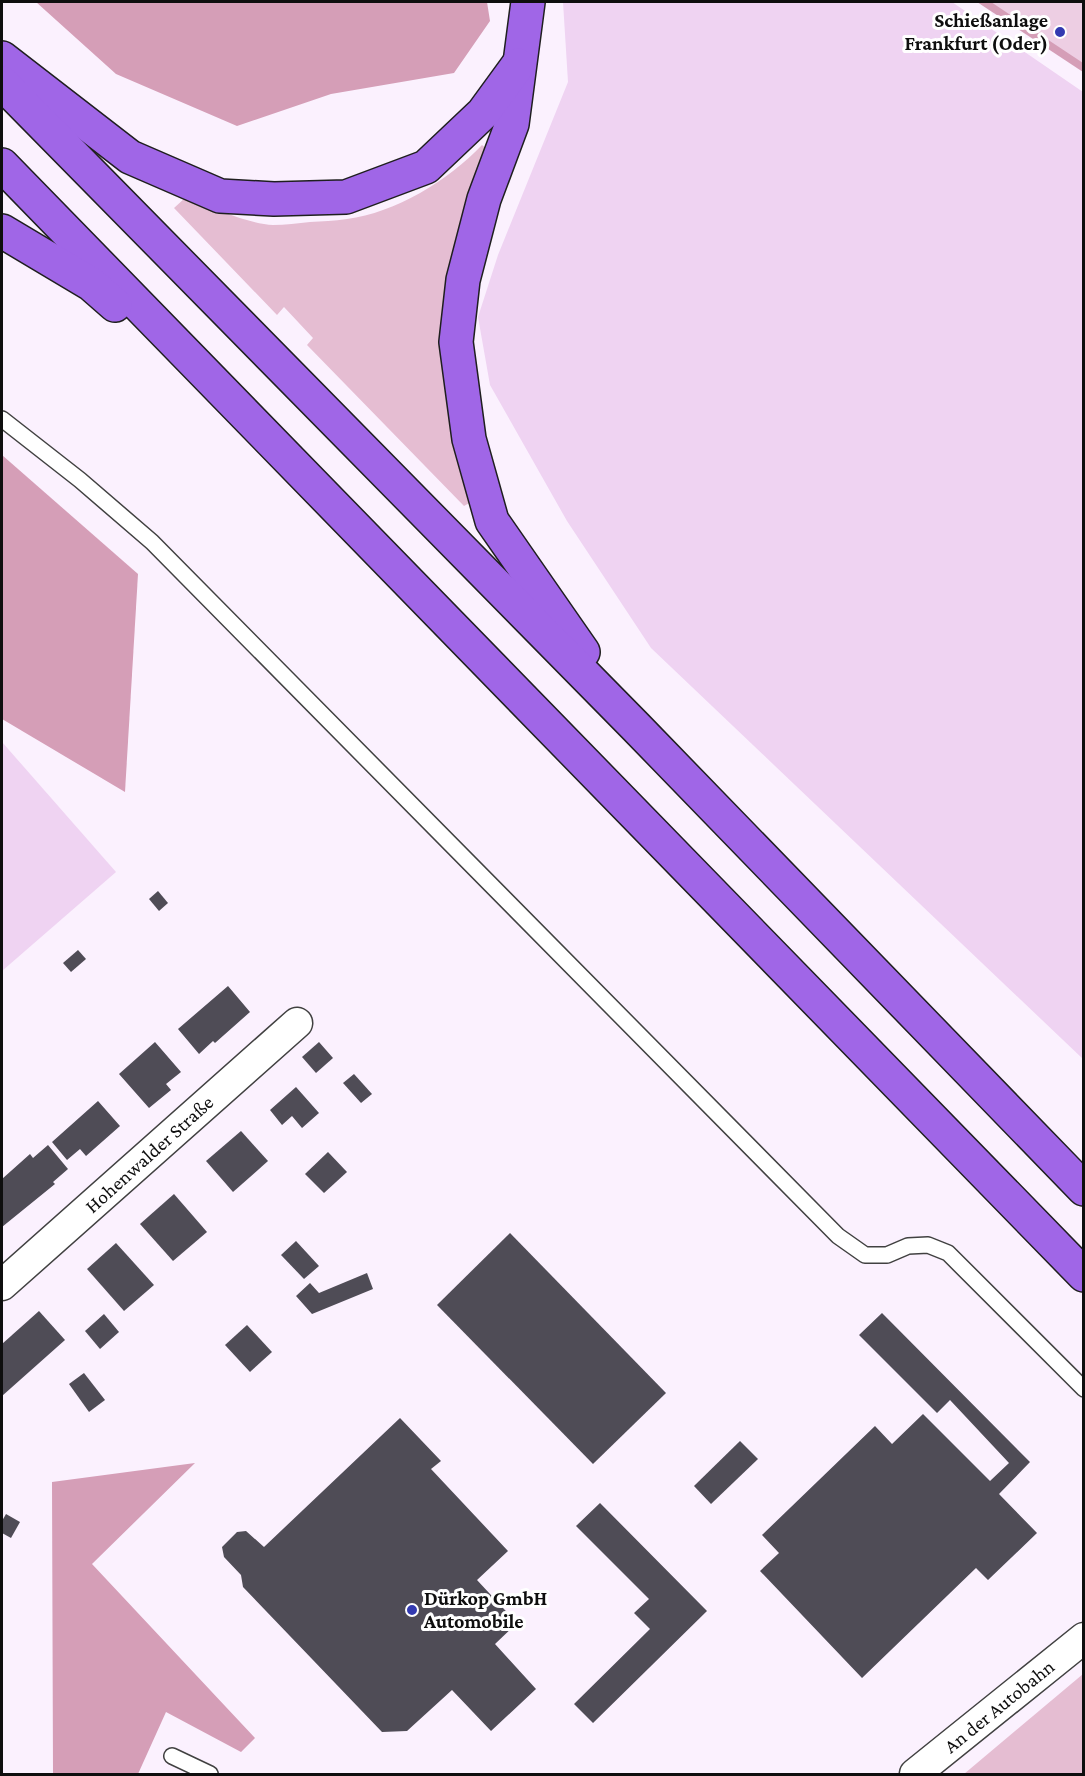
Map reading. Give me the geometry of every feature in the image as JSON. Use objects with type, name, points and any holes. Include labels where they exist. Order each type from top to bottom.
[{"type":"highway","points":[[528,2],[512,124],[484,199],[463,280],[456,342],[469,439],[492,521],[636,727]]},
{"type":"highway","points":[[2,58],[130,157],[220,196],[274,199],[346,196],[426,167],[483,113],[520,62]]},
{"type":"highway","points":[[2,83],[636,727],[1083,1189]]},
{"type":"highway","points":[[2,165],[1083,1275]]},
{"type":"highway","points":[[2,231],[91,284],[271,440]]},
{"type":"street","name":"Hohenwalder Straße","points":[[2,1286],[297,1023]]},
{"type":"street","name":"An der Autobahn","points":[[915,1774],[1083,1638]]},
{"type":"lane","points":[[2,419],[80,480],[152,542],[838,1236],[865,1255],[887,1255],[908,1246],[928,1245],[948,1253],[1083,1389]]},
{"type":"lane","points":[[172,1756],[210,1774]]},
{"type":"shaded area","points":[[36,2],[487,2],[490,21],[454,73],[331,94],[237,126],[116,74]]},
{"type":"shaded area","points":[[563,2],[952,2],[1083,92],[1083,1059],[651,648],[567,521],[490,385],[478,317],[498,255],[568,82]]},
{"type":"shaded area","name":"Schießanlage Frankfurt (Oder)","points":[[977,2],[1083,2],[1083,72]]},
{"type":"shaded area","name":"Schießanlage Frankfurt (Oder)","points":[[991,2],[1083,2],[1083,63]]},
{"type":"shaded area","points":[[482,145],[488,150],[473,190],[471,502],[464,506],[307,345],[313,338],[284,307],[277,315],[174,208],[185,198],[241,218],[273,225],[365,216],[420,193],[454,170]]},
{"type":"shaded area","points":[[2,455],[138,574],[125,792],[2,719]]},
{"type":"shaded area","points":[[2,742],[116,872],[2,971]]},
{"type":"shaded area","points":[[195,1463],[92,1564],[255,1738],[241,1752],[166,1712],[138,1774],[53,1774],[52,1482]]},
{"type":"shaded area","points":[[1083,1674],[1083,1774],[964,1774]]},
{"type":"building","points":[[158,891],[168,903],[159,911],[149,899]]},
{"type":"building","points":[[78,950],[86,959],[71,972],[63,963]]},
{"type":"building","points":[[228,986],[250,1012],[199,1054],[178,1029]]},
{"type":"building","points":[[155,1042],[181,1072],[166,1084],[171,1090],[149,1108],[119,1074]]},
{"type":"building","points":[[319,1042],[333,1058],[316,1073],[302,1057]]},
{"type":"building","points":[[354,1074],[372,1094],[361,1103],[343,1083]]},
{"type":"building","points":[[296,1087],[319,1113],[302,1128],[292,1116],[282,1125],[270,1110]]},
{"type":"building","points":[[98,1101],[120,1126],[86,1156],[80,1149],[67,1160],[52,1142]]},
{"type":"building","points":[[241,1131],[268,1161],[233,1192],[206,1161]]},
{"type":"building","points":[[48,1145],[68,1169],[53,1182],[55,1184],[2,1227],[2,1179],[30,1154],[33,1158]]},
{"type":"building","points":[[328,1152],[347,1172],[324,1193],[305,1174]]},
{"type":"building","points":[[174,1194],[207,1232],[173,1261],[140,1224]]},
{"type":"building","points":[[510,1233],[666,1393],[593,1464],[437,1305]]},
{"type":"building","points":[[296,1241],[319,1266],[304,1279],[281,1255]]},
{"type":"building","points":[[116,1243],[154,1285],[124,1311],[87,1269]]},
{"type":"building","points":[[367,1273],[373,1289],[312,1314],[296,1296],[310,1283],[319,1293]]},
{"type":"building","points":[[39,1311],[65,1340],[2,1396],[2,1344]]},
{"type":"building","points":[[882,1313],[1030,1462],[999,1494],[1037,1533],[988,1580],[976,1568],[862,1678],[760,1571],[779,1553],[762,1535],[875,1426],[892,1444],[923,1414],[990,1481],[1009,1463],[950,1400],[937,1413],[859,1335]]},
{"type":"building","points":[[104,1314],[119,1332],[100,1349],[85,1331]]},
{"type":"building","points":[[247,1325],[272,1352],[250,1372],[225,1345]]},
{"type":"building","points":[[84,1373],[105,1400],[89,1412],[69,1384]]},
{"type":"building","points":[[400,1418],[441,1461],[431,1469],[508,1551],[477,1580],[517,1623],[495,1644],[536,1689],[491,1731],[452,1690],[407,1731],[382,1732],[243,1587],[241,1575],[224,1557],[222,1547],[237,1532],[246,1531],[264,1547]]},
{"type":"building","points":[[740,1441],[758,1459],[711,1504],[694,1486]]},
{"type":"building","points":[[600,1503],[707,1611],[593,1723],[574,1704],[650,1629],[634,1613],[649,1599],[576,1526]]},
{"type":"building","points":[[6,1514],[20,1522],[11,1538],[2,1533],[2,1521]]},
{"type":"place","name":"Schießanlage Frankfurt (Oder)","points":[[1060,32]]},
{"type":"place","name":"Dürkop GmbH Automobile","points":[[412,1610]]}]
